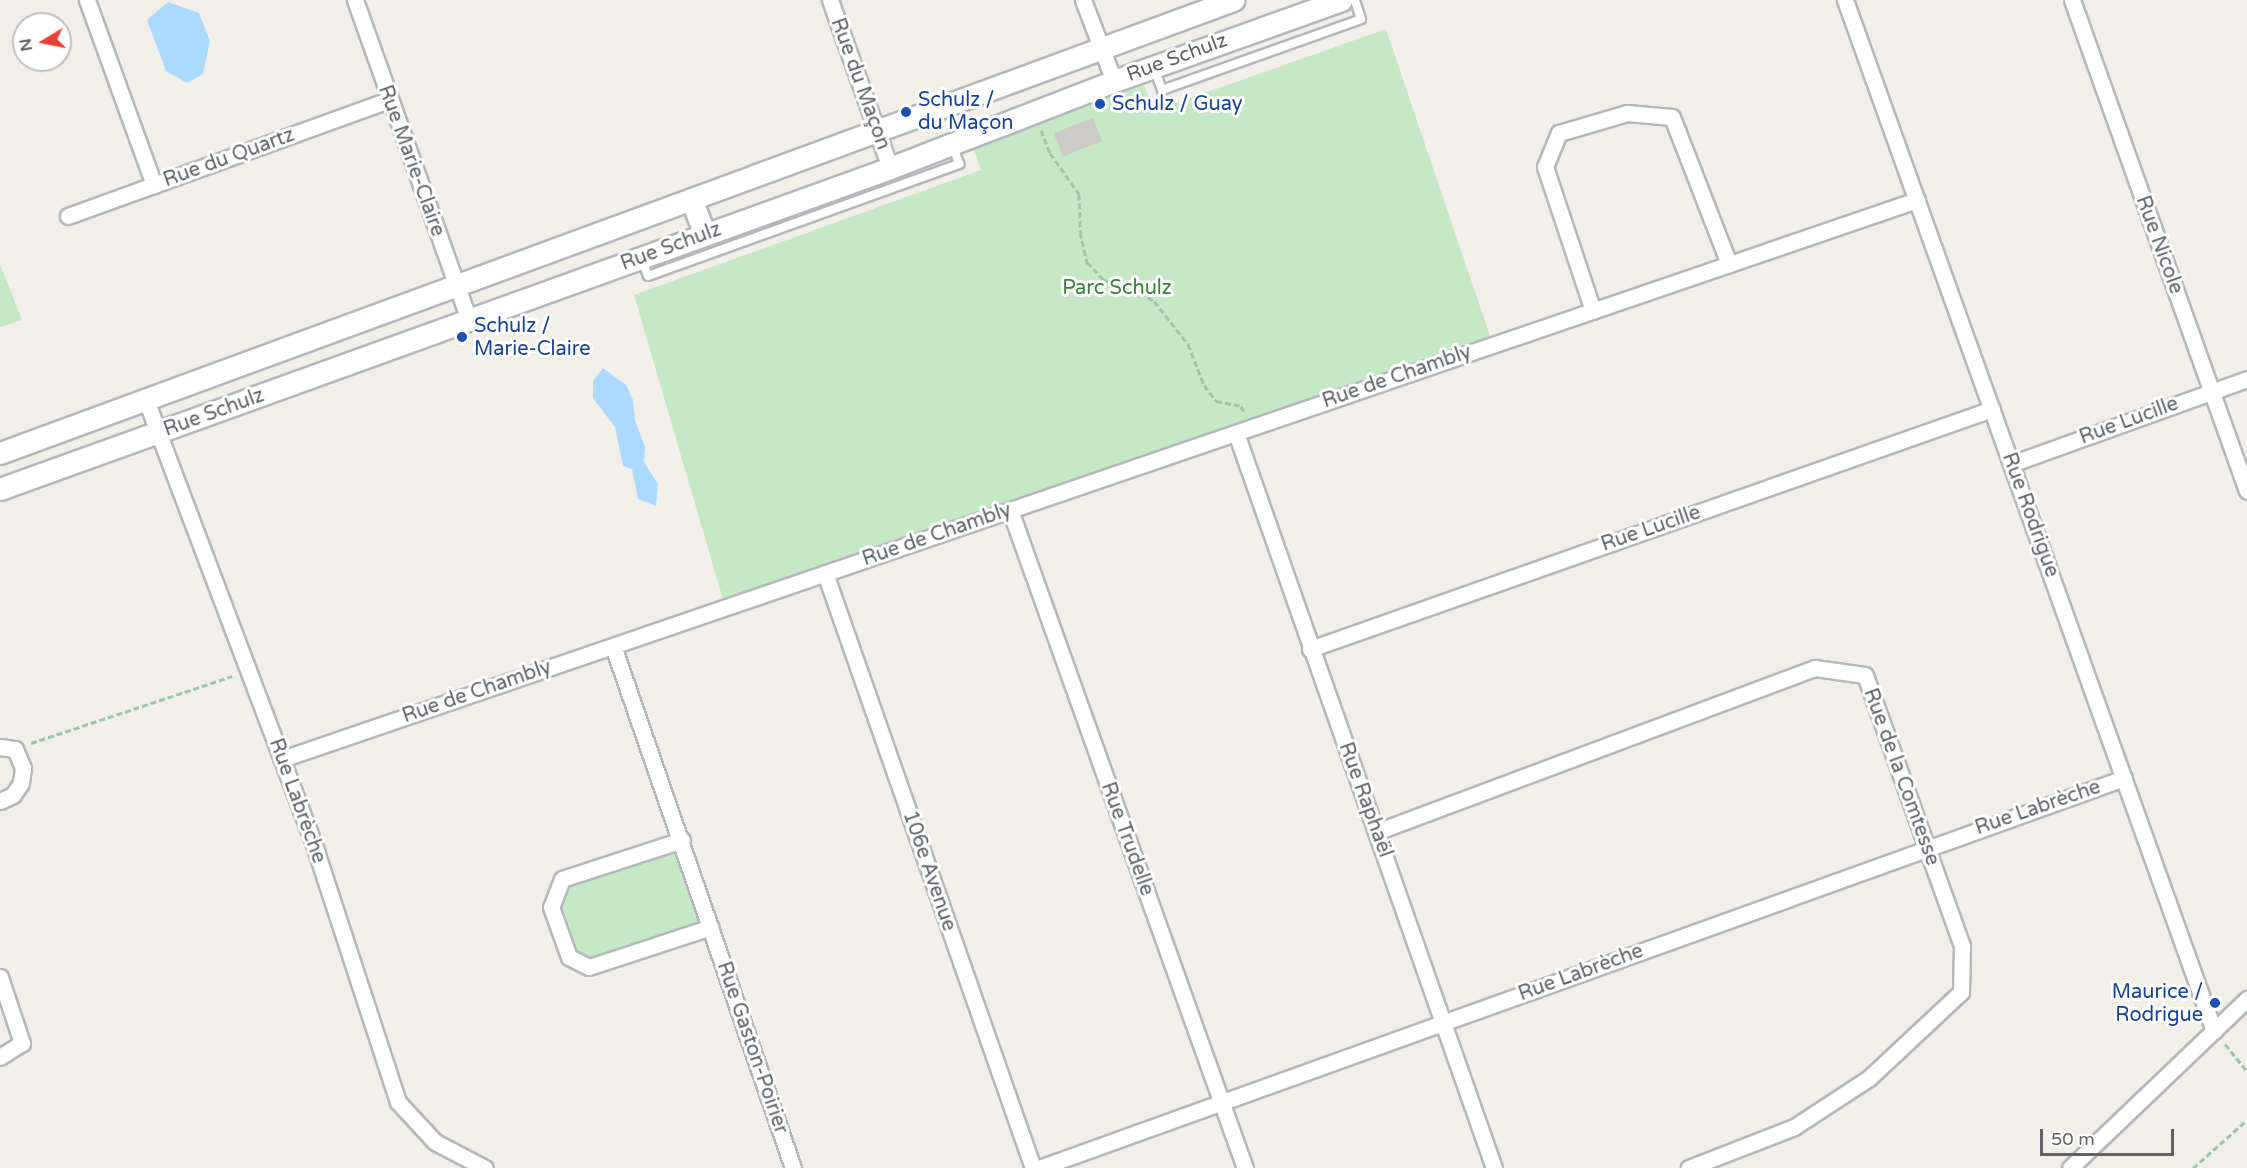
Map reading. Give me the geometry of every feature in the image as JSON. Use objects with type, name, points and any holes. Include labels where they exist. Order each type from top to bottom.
[{"type":"street","points":[[87,0],[154,185]]},
{"type":"street","name":"Rue Marie-Claire","points":[[355,0],[469,321]]},
{"type":"street","name":"Rue du Maçon","points":[[830,0],[890,168]]},
{"type":"street","points":[[1083,0],[1114,81]]},
{"type":"street","name":"Rue Schulz","points":[[0,453],[692,201],[1233,0]]},
{"type":"street","name":"Rue Schulz","points":[[0,489],[705,236],[890,168],[1154,66],[1341,0]]},
{"type":"street","name":"Rue Rodrigue","points":[[1845,0],[2214,1031]]},
{"type":"street","name":"Rue Nicole","points":[[2072,0],[2247,491]]},
{"type":"street","name":"Rue du Quartz","points":[[68,216],[389,100]]},
{"type":"street","points":[[1593,310],[1545,167],[1559,133],[1628,113],[1672,117],[1728,264]]},
{"type":"street","name":"Rue de Chambly","points":[[282,759],[1917,200]]},
{"type":"street","points":[[692,201],[705,236]]},
{"type":"street","name":"Rue Lucille","points":[[2011,464],[2247,379]]},
{"type":"street","name":"Rue Labrèche","points":[[146,400],[316,851],[398,1102],[435,1142],[485,1168]]},
{"type":"street","name":"Rue Lucille","points":[[1310,649],[1992,409]]},
{"type":"street","name":"Rue Raphaël","points":[[1236,433],[1494,1168]]},
{"type":"street","name":"Rue Trudelle","points":[[1010,510],[1245,1168]]},
{"type":"street","name":"106e Avenue","points":[[825,573],[1033,1168]]},
{"type":"street","name":"Rue Gaston-Poirier","points":[[613,646],[682,840],[793,1168]]},
{"type":"street","name":"Rue de la Comtesse","points":[[1376,832],[1815,668],[1864,675],[1962,946],[1961,992],[1869,1078],[1794,1127],[1689,1168]]},
{"type":"street","points":[[0,801],[13,795],[21,783],[23,768],[7,748]]},
{"type":"street","name":"Rue Labrèche","points":[[1039,1168],[2124,778]]},
{"type":"street","points":[[682,840],[562,879],[551,907],[569,957],[589,967],[711,927]]},
{"type":"street","points":[[0,977],[22,1043],[0,1058]]},
{"type":"street","points":[[2070,1168],[2247,999]]},
{"type":"lane","points":[[1154,66],[1162,90],[1361,19],[1355,0]]},
{"type":"lane","points":[[641,258],[648,276],[959,164],[952,144]]},
{"type":"path","points":[[1033,111],[1050,153],[1079,194],[1080,232],[1087,262],[1104,280],[1140,291],[1154,301],[1188,344],[1204,385],[1216,401],[1241,406],[1251,427]]},
{"type":"path","points":[[7,748],[248,671]]},
{"type":"path","points":[[2214,1031],[2247,1071]]},
{"type":"path","points":[[2193,1168],[2247,1120]]},
{"type":"green space","name":"Parc Schulz","points":[[1386,29],[1495,351],[727,613],[634,295],[981,170],[973,147],[1144,85],[1154,111]]},
{"type":"green space","points":[[0,264],[22,320],[0,327]]},
{"type":"green space","points":[[682,840],[711,927],[589,967],[569,957],[551,907],[562,879]]},
{"type":"water","points":[[168,2],[199,13],[210,41],[203,74],[187,83],[166,71],[147,20]]},
{"type":"water","points":[[603,368],[626,385],[633,400],[635,420],[645,447],[644,462],[658,484],[656,506],[638,499],[632,469],[623,466],[615,427],[593,398],[593,381]]},
{"type":"building","points":[[1093,118],[1102,141],[1063,156],[1054,133]]},
{"type":"place","name":"Schulz / Guay","points":[[1100,104]]},
{"type":"place","name":"Schulz / du Maçon","points":[[906,112]]},
{"type":"place","name":"Schulz / Marie-Claire","points":[[462,337]]},
{"type":"place","name":"Maurice / Rodrigue","points":[[2215,1003]]}]
